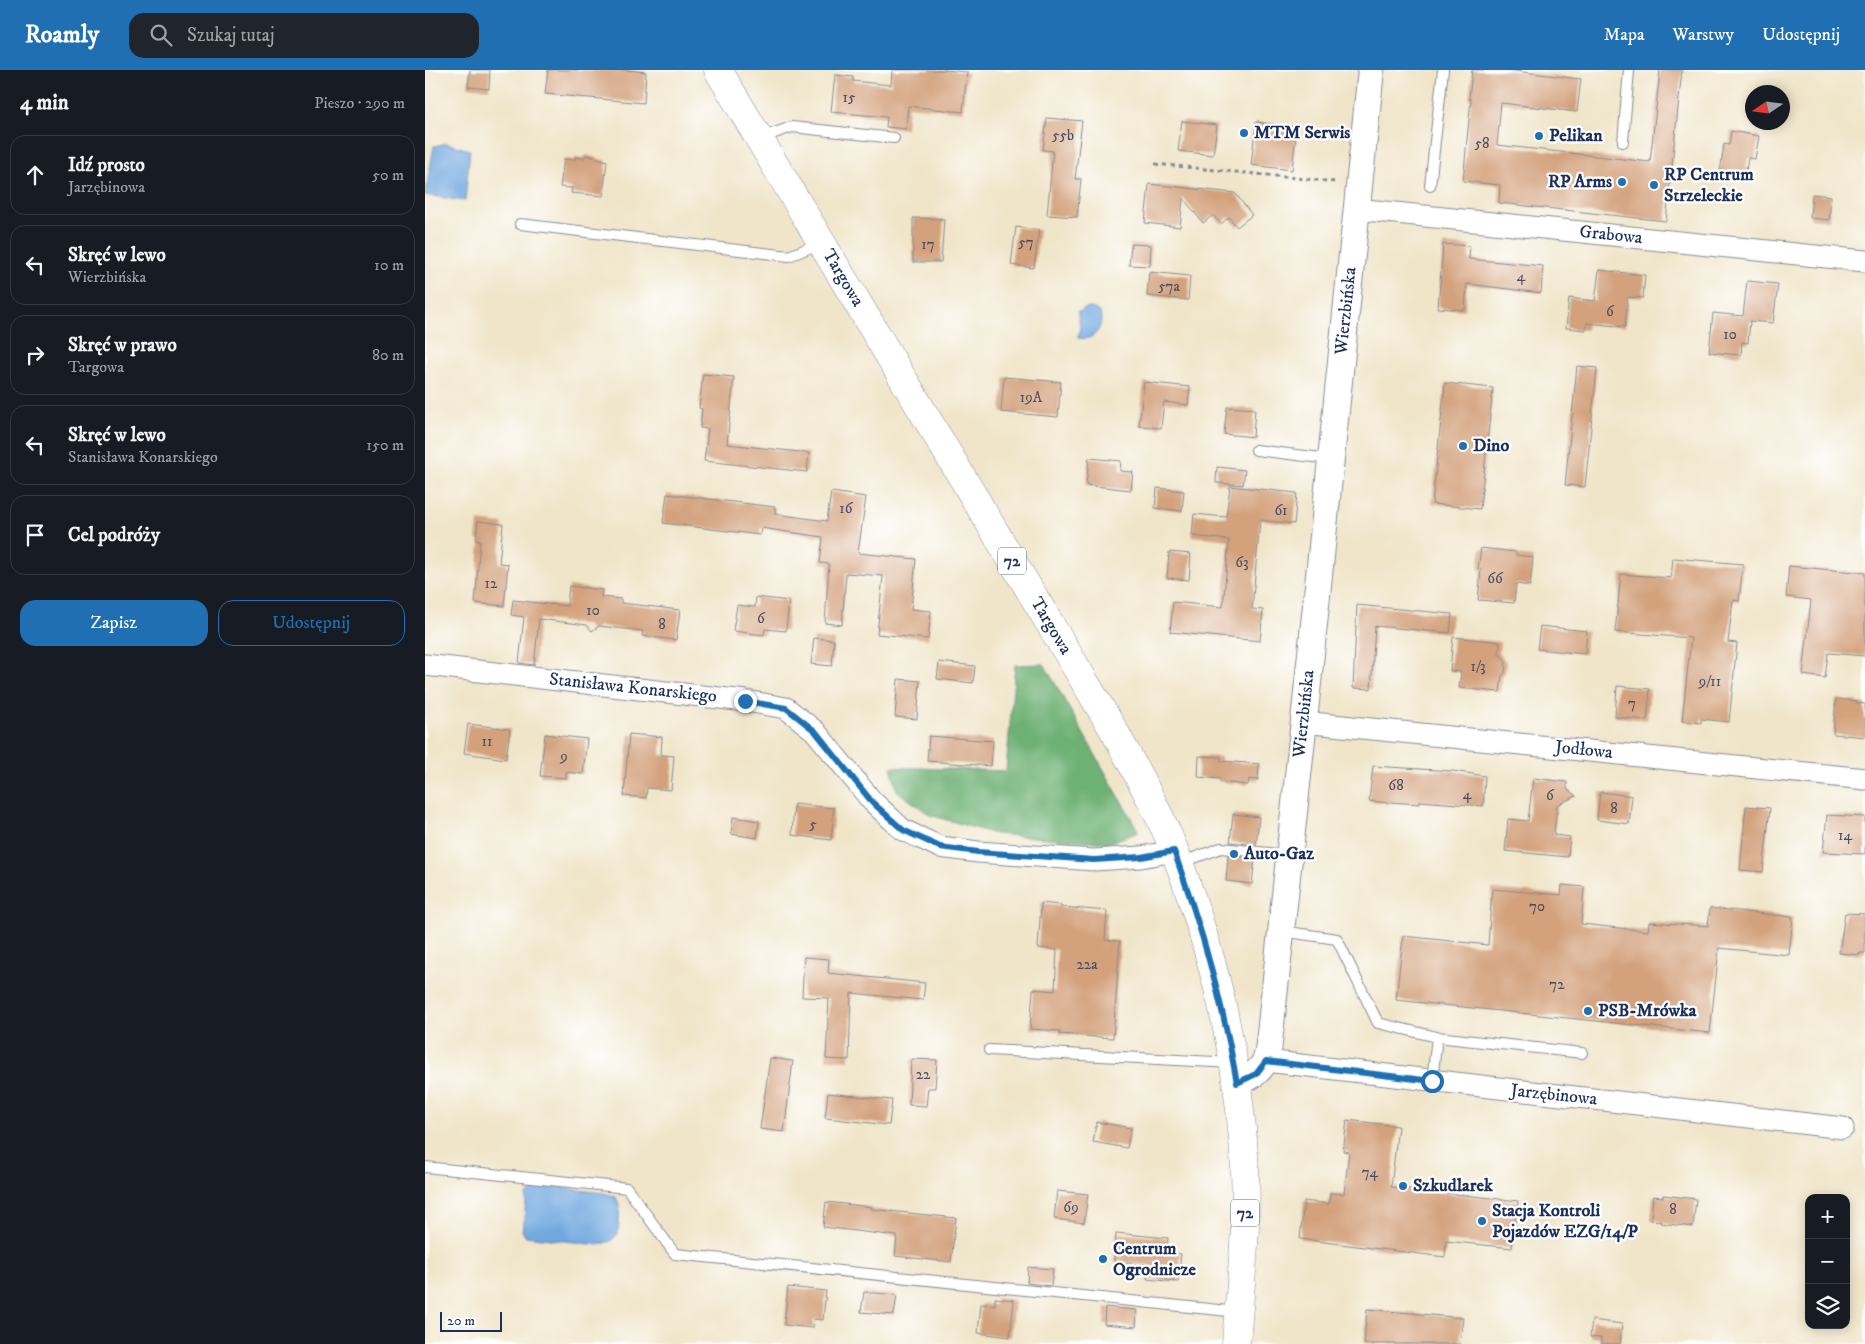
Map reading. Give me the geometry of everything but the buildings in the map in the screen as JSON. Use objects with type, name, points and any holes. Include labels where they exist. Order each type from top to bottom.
[{"type":"main road","name":"Targowa","points":[[718,70],[1116,734],[1144,786],[1177,857],[1195,909],[1214,972],[1236,1073]]},
{"type":"main road","name":"72","points":[[1236,1073],[1245,1172],[1245,1237],[1236,1344]]},
{"type":"street","name":"Wierzbińska","points":[[1266,1061],[1371,70]]},
{"type":"street","name":"Grabowa","points":[[1358,197],[1865,261]]},
{"type":"street","name":"Stanisława Konarskiego","points":[[425,665],[745,701],[786,708],[815,731],[872,802],[903,830],[940,847],[978,852],[1094,860],[1177,857]]},
{"type":"street","name":"Jodłowa","points":[[1303,722],[1865,779]]},
{"type":"street","points":[[1236,1073],[1256,1074],[1266,1061]]},
{"type":"street","name":"Jarzębinowa","points":[[1266,1061],[1843,1128]]},
{"type":"lane","points":[[1430,186],[1443,70]]},
{"type":"lane","points":[[1623,142],[1629,70]]},
{"type":"lane","points":[[759,139],[792,127],[894,138]]},
{"type":"lane","points":[[520,224],[789,256],[822,243]]},
{"type":"lane","points":[[1256,450],[1331,459]]},
{"type":"lane","points":[[1177,857],[1221,848],[1289,855]]},
{"type":"lane","points":[[1280,931],[1337,939],[1378,1023],[1437,1037],[1582,1053]]},
{"type":"lane","points":[[1432,1081],[1437,1037]]},
{"type":"lane","points":[[989,1050],[1236,1073]]},
{"type":"lane","points":[[425,1167],[627,1188],[675,1254],[1238,1312]]},
{"type":"path","points":[[1155,164],[1358,197]]},
{"type":"green space","points":[[1044,664],[1139,832],[1108,843],[995,834],[930,815],[897,791],[891,767],[1006,771],[1015,665]]},
{"type":"water","points":[[446,143],[470,150],[465,201],[425,195],[434,146]]},
{"type":"water","points":[[1088,308],[1100,312],[1101,323],[1097,332],[1089,338],[1078,338],[1080,329],[1078,311],[1081,312],[1083,309]]},
{"type":"water","points":[[539,1185],[605,1193],[616,1197],[620,1206],[618,1234],[611,1241],[598,1245],[526,1236],[522,1231],[527,1195]]},
{"type":"place","name":"MTM Serwis","points":[[1244,133]]},
{"type":"place","name":"Pelikan","points":[[1539,136]]},
{"type":"place","name":"RP Arms","points":[[1622,182]]},
{"type":"place","name":"RP Centrum Strzeleckie","points":[[1654,185]]},
{"type":"place","name":"Dino","points":[[1463,446]]},
{"type":"place","name":"Auto-Gaz","points":[[1234,854]]},
{"type":"place","name":"PSB-Mrówka","points":[[1588,1011]]},
{"type":"place","name":"Szkudlarek","points":[[1403,1186]]},
{"type":"place","name":"Stacja Kontroli Pojazdów EZG/14/P","points":[[1482,1221]]},
{"type":"place","name":"Centrum Ogrodnicze","points":[[1103,1259]]},
{"type":"route","points":[[745,701],[786,708],[815,731],[872,802],[903,830],[940,847],[978,852],[1094,860],[1141,857],[1174,851],[1195,909],[1214,972],[1237,1083],[1256,1074],[1266,1061],[1432,1081]]}]
